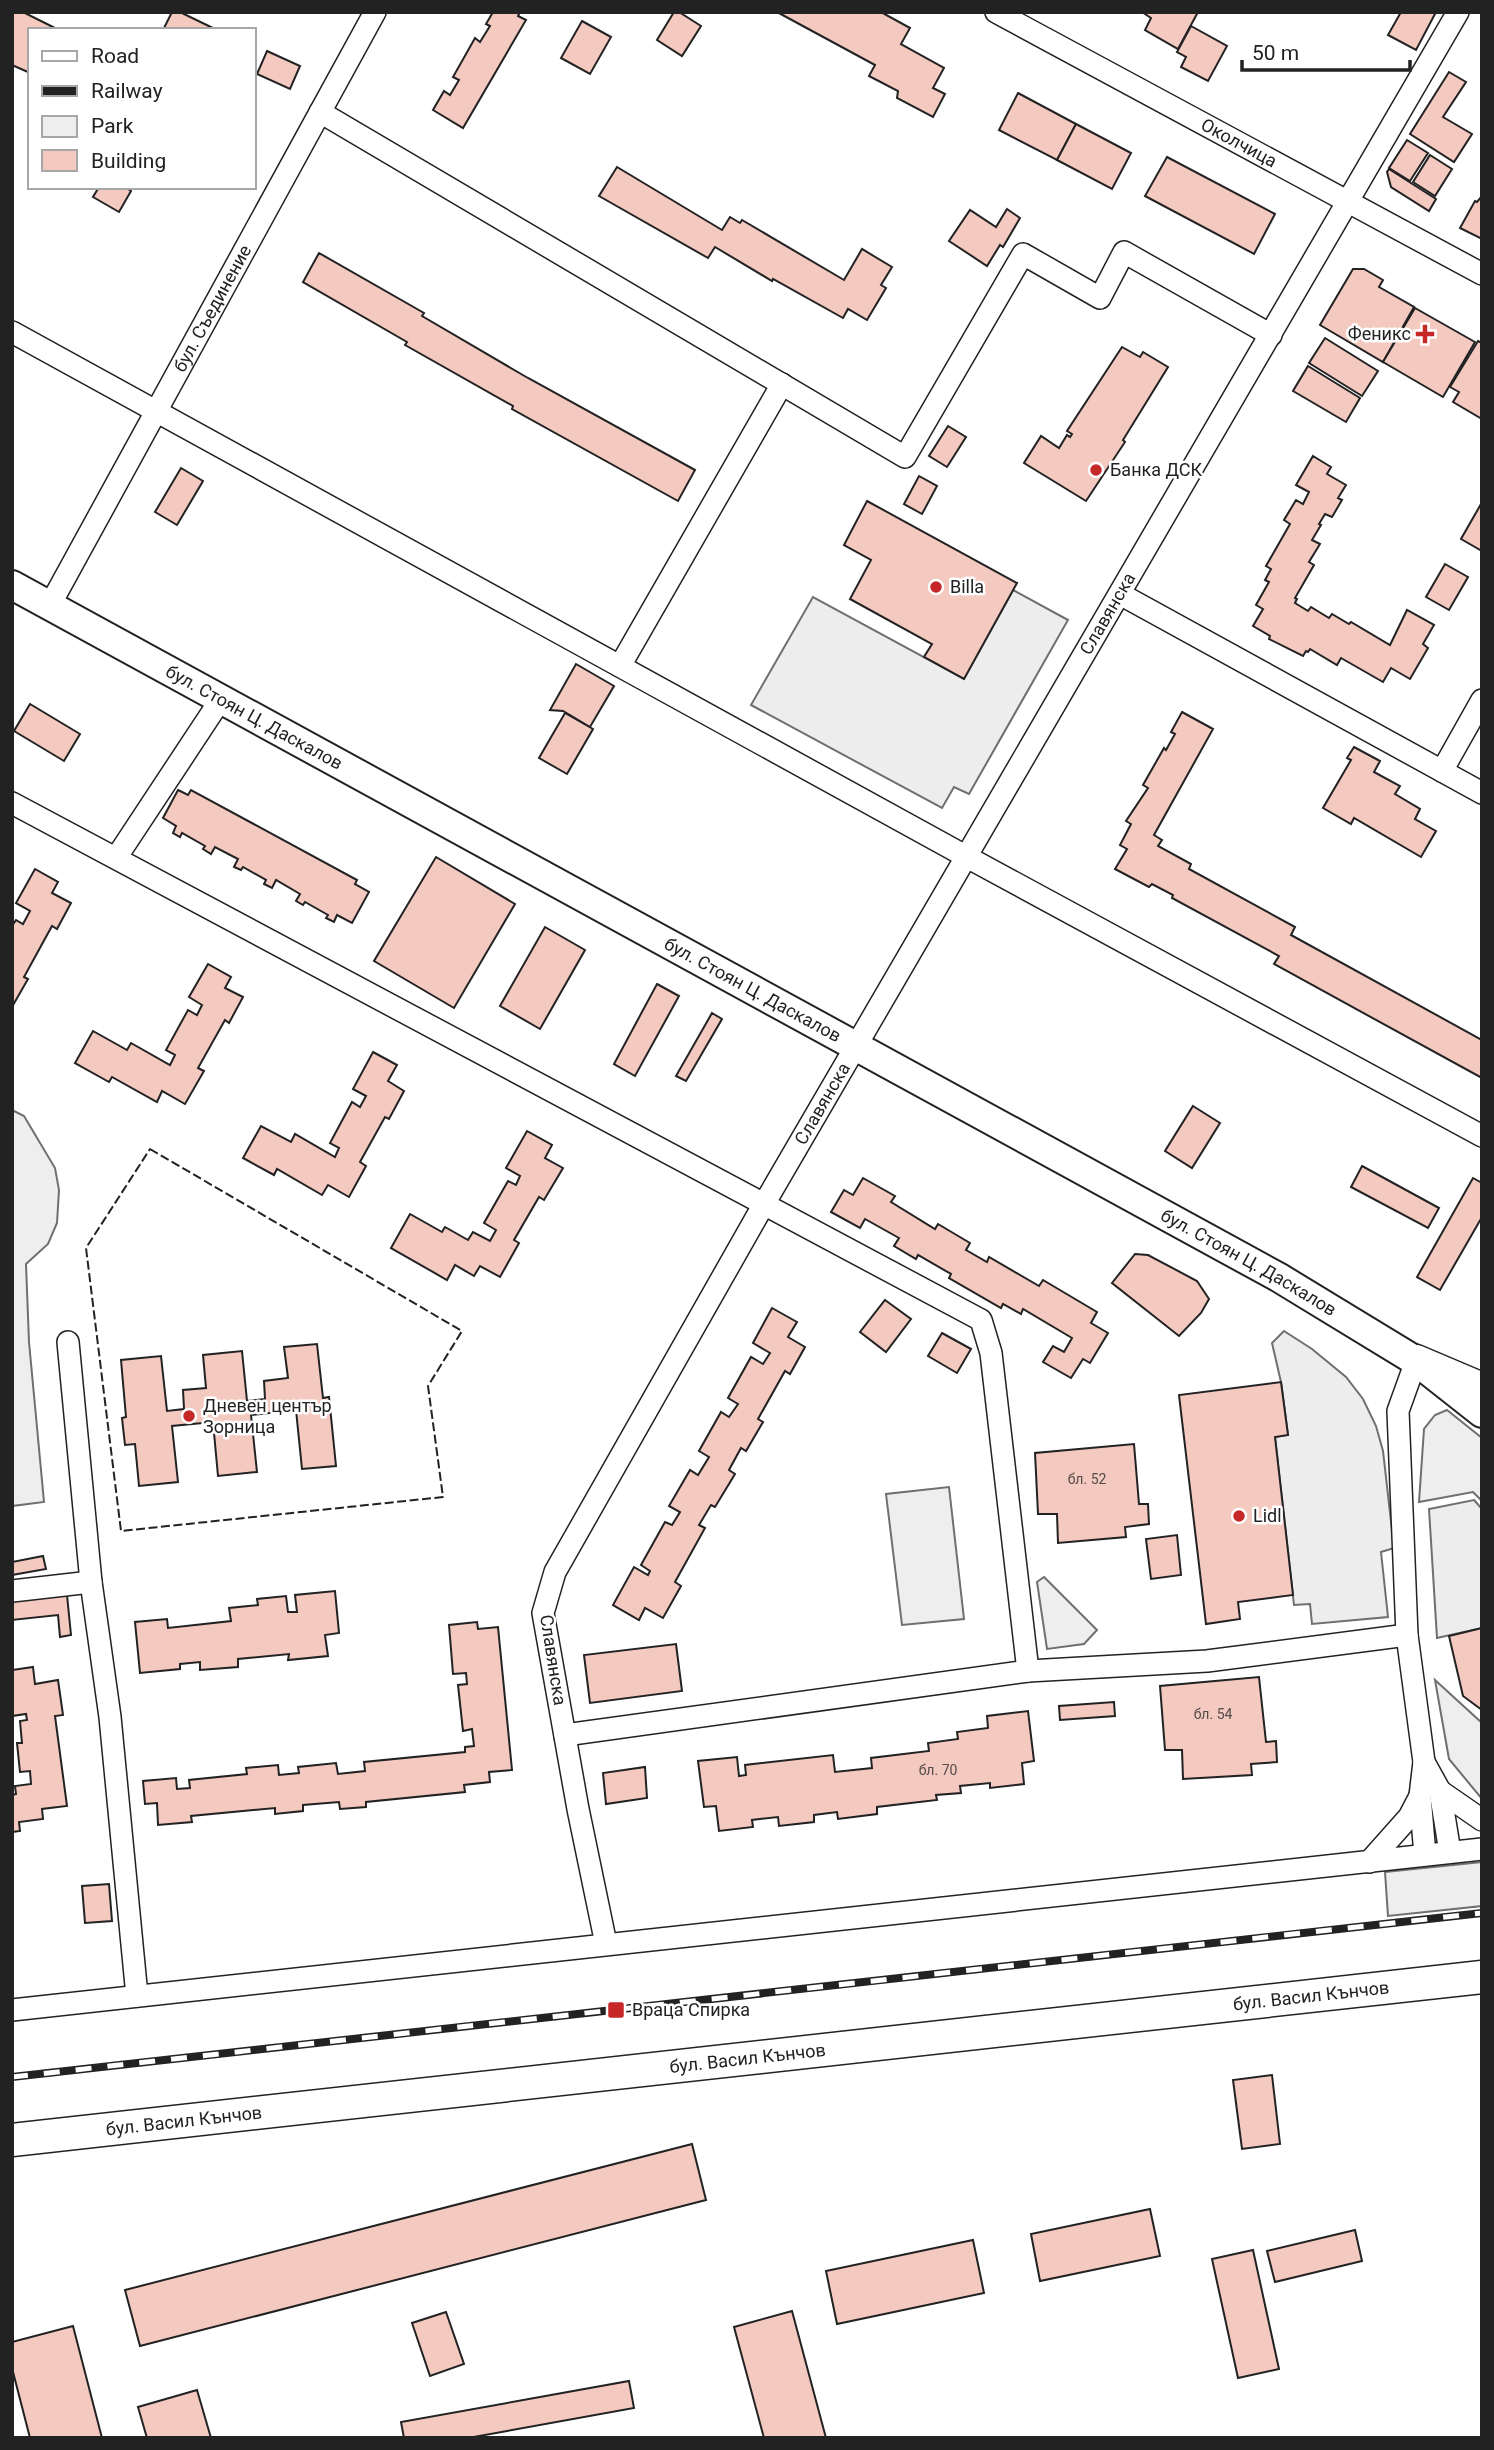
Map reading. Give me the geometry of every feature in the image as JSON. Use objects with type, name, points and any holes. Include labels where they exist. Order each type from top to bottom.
[{"type":"main road","points":[[1416,1361],[1482,1389]]},
{"type":"main road","name":"бул. Васил Кънчов","points":[[12,2140],[1482,1977]]},
{"type":"street","name":"бул. Съединение","points":[[50,605],[375,12]]},
{"type":"street","name":"Околчица","points":[[996,12],[1482,274]]},
{"type":"street","name":"Славянска","points":[[606,1944],[543,1613],[555,1572],[764,1205],[1458,12]]},
{"type":"street","points":[[320,112],[905,457],[1023,254],[1100,298],[1124,252],[1271,335]]},
{"type":"street","points":[[12,332],[967,857],[1482,1136]]},
{"type":"street","points":[[620,666],[782,384]]},
{"type":"street","name":"бул. Стоян Ц. Даскалов","points":[[12,585],[1278,1277],[1416,1361],[1482,1413]]},
{"type":"street","points":[[1120,594],[1482,793]]},
{"type":"street","points":[[116,859],[221,699]]},
{"type":"street","points":[[1442,771],[1482,699]]},
{"type":"street","points":[[12,803],[981,1321],[991,1353],[1028,1671]]},
{"type":"street","points":[[68,1342],[91,1581],[110,1717],[137,1996]]},
{"type":"street","points":[[1416,1361],[1398,1411],[1406,1634],[1430,1793],[1450,1852]]},
{"type":"street","points":[[12,1591],[91,1581]]},
{"type":"street","points":[[565,1735],[1028,1671],[1207,1661],[1406,1634]]},
{"type":"street","points":[[1430,1793],[1482,1820]]},
{"type":"street","points":[[1425,1855],[1430,1793]]},
{"type":"street","points":[[1369,1862],[1430,1793]]},
{"type":"street","points":[[12,2010],[1482,1849]]},
{"type":"green space","points":[[12,1110],[24,1116],[55,1168],[59,1190],[57,1223],[48,1244],[26,1264],[29,1342],[44,1502],[12,1506]]},
{"type":"green space","points":[[1447,1410],[1482,1438],[1482,1501],[1473,1492],[1419,1502],[1424,1429],[1435,1415]]},
{"type":"green space","points":[[949,1487],[964,1619],[902,1625],[886,1494]]},
{"type":"green space","points":[[1044,1577],[1097,1630],[1084,1644],[1047,1649],[1037,1582]]},
{"type":"green space","points":[[1435,1680],[1482,1723],[1482,1799],[1449,1759]]},
{"type":"green space","points":[[1482,1862],[1482,1906],[1388,1916],[1385,1872]]},
{"type":"shaded area","points":[[1013,590],[1068,620],[969,794],[954,787],[942,808],[751,705],[813,597],[964,679]]},
{"type":"shaded area","points":[[1284,1331],[1312,1349],[1346,1377],[1363,1399],[1376,1426],[1383,1451],[1394,1548],[1381,1552],[1388,1617],[1312,1624],[1310,1604],[1294,1605],[1275,1437],[1288,1435],[1281,1382],[1272,1343]]},
{"type":"shaded area","points":[[1474,1500],[1482,1509],[1482,1628],[1437,1638],[1429,1509]]},
{"type":"building","points":[[12,12],[23,12],[55,28],[28,28],[28,72],[12,65]]},
{"type":"building","points":[[172,12],[180,12],[213,28],[164,28]]},
{"type":"building","points":[[493,12],[520,12],[518,16],[526,20],[463,128],[433,110],[444,91],[450,95],[459,80],[453,77],[475,38],[480,42],[490,26],[486,24]]},
{"type":"building","points":[[674,12],[679,12],[701,26],[682,56],[657,40]]},
{"type":"building","points":[[777,12],[881,12],[910,28],[901,44],[944,68],[933,88],[945,94],[933,117],[897,98],[898,91],[869,76],[875,65]]},
{"type":"building","points":[[1142,12],[1198,12],[1178,49],[1145,30],[1151,18]]},
{"type":"building","points":[[1401,12],[1436,12],[1416,50],[1388,35]]},
{"type":"building","points":[[582,21],[611,37],[590,74],[561,58]]},
{"type":"building","points":[[1191,26],[1227,46],[1208,81],[1181,67],[1186,57],[1177,52]]},
{"type":"building","points":[[267,51],[300,66],[290,89],[257,74]]},
{"type":"building","points":[[1449,72],[1466,82],[1443,117],[1472,134],[1454,162],[1410,134]]},
{"type":"building","points":[[1018,93],[1076,124],[1057,160],[999,130]]},
{"type":"building","points":[[1076,124],[1131,153],[1112,189],[1057,160]]},
{"type":"building","points":[[1407,140],[1428,153],[1410,181],[1389,168]]},
{"type":"building","points":[[1430,155],[1452,169],[1435,196],[1413,182]]},
{"type":"building","points":[[1167,157],[1275,214],[1254,254],[1145,196]]},
{"type":"building","points":[[617,167],[722,230],[730,217],[740,223],[742,220],[844,280],[862,249],[892,267],[881,285],[886,288],[867,320],[848,309],[843,318],[715,247],[708,258],[599,196]]},
{"type":"building","points":[[1389,169],[1436,199],[1429,211],[1391,187],[1387,172]]},
{"type":"building","points":[[98,189],[131,191],[119,212],[93,197]]},
{"type":"building","points":[[1482,196],[1482,239],[1460,228],[1475,201]]},
{"type":"building","points":[[1007,209],[1020,218],[1003,247],[1000,245],[987,266],[949,241],[970,210],[996,227]]},
{"type":"building","points":[[319,253],[424,313],[422,316],[528,378],[695,470],[678,501],[512,409],[513,406],[405,345],[407,342],[303,282]]},
{"type":"building","points":[[1353,269],[1364,269],[1383,280],[1379,287],[1414,307],[1383,362],[1320,325]]},
{"type":"building","points":[[1415,308],[1475,342],[1443,397],[1383,362]]},
{"type":"building","points":[[1325,338],[1378,371],[1362,396],[1309,363]]},
{"type":"building","points":[[1478,341],[1482,343],[1482,419],[1453,402],[1459,392],[1450,387]]},
{"type":"building","points":[[1122,347],[1140,357],[1143,352],[1168,367],[1123,440],[1125,442],[1086,501],[1024,463],[1041,436],[1059,448],[1067,435],[1070,437],[1072,434],[1067,431]]},
{"type":"building","points":[[1308,366],[1360,398],[1346,422],[1293,391]]},
{"type":"building","points":[[948,426],[966,437],[947,467],[929,456]]},
{"type":"building","points":[[1313,456],[1331,467],[1327,474],[1346,485],[1338,498],[1342,500],[1332,517],[1325,514],[1312,540],[1320,544],[1309,562],[1314,565],[1295,598],[1295,603],[1308,611],[1311,607],[1329,618],[1332,614],[1349,624],[1351,622],[1390,645],[1407,610],[1434,625],[1423,644],[1428,648],[1410,679],[1391,668],[1383,682],[1341,658],[1337,665],[1310,649],[1303,656],[1269,639],[1270,636],[1253,626],[1263,609],[1256,605],[1269,582],[1265,580],[1271,569],[1266,566],[1290,524],[1284,520],[1296,500],[1303,504],[1309,492],[1296,485]]},
{"type":"building","points":[[181,468],[203,481],[177,525],[155,512]]},
{"type":"building","points":[[919,476],[937,486],[922,514],[904,504]]},
{"type":"building","name":"Billa","points":[[867,501],[1017,583],[964,679],[924,657],[932,644],[850,599],[871,560],[844,545]]},
{"type":"building","points":[[1482,505],[1482,551],[1461,539]]},
{"type":"building","points":[[1445,564],[1468,577],[1449,610],[1426,597]]},
{"type":"building","points":[[576,664],[614,686],[590,727],[563,711],[550,710]]},
{"type":"building","points":[[30,704],[80,734],[64,761],[14,731]]},
{"type":"building","points":[[1182,712],[1213,729],[1154,835],[1162,840],[1158,846],[1191,864],[1189,869],[1295,927],[1291,935],[1482,1040],[1482,1078],[1274,964],[1279,956],[1172,898],[1173,895],[1152,884],[1149,887],[1115,869],[1127,849],[1120,845],[1131,824],[1126,821],[1148,788],[1143,785],[1175,734],[1171,732]]},
{"type":"building","points":[[565,713],[593,729],[567,774],[539,758]]},
{"type":"building","points":[[1354,747],[1380,761],[1374,772],[1400,786],[1395,794],[1420,809],[1415,819],[1436,831],[1421,857],[1354,818],[1351,824],[1323,808],[1351,760],[1347,758]]},
{"type":"building","points":[[178,790],[188,795],[191,790],[357,880],[355,884],[369,892],[352,923],[337,915],[334,922],[326,918],[328,915],[305,902],[303,905],[296,901],[300,894],[276,880],[272,888],[264,884],[266,880],[243,867],[241,870],[234,867],[238,859],[215,847],[211,854],[203,849],[205,846],[182,833],[180,837],[173,833],[176,826],[163,818]]},
{"type":"building","points":[[436,857],[515,904],[454,1008],[374,961]]},
{"type":"building","points":[[35,869],[58,882],[52,893],[71,903],[57,929],[52,926],[24,977],[28,979],[12,1007],[12,926],[16,920],[23,924],[30,911],[16,903]]},
{"type":"building","points":[[545,927],[585,950],[540,1029],[500,1006]]},
{"type":"building","points":[[208,964],[231,977],[225,988],[243,997],[229,1023],[225,1020],[198,1068],[204,1071],[185,1104],[162,1091],[157,1102],[112,1077],[109,1082],[75,1063],[93,1031],[127,1050],[131,1043],[170,1065],[175,1055],[166,1050],[188,1010],[197,1015],[202,1005],[189,997]]},
{"type":"building","points":[[657,984],[679,996],[635,1076],[614,1064]]},
{"type":"building","points":[[712,1013],[722,1019],[686,1081],[676,1076]]},
{"type":"building","points":[[373,1052],[397,1065],[388,1081],[404,1091],[389,1119],[385,1117],[360,1162],[366,1166],[349,1197],[328,1185],[322,1195],[277,1169],[274,1175],[243,1158],[261,1126],[291,1142],[295,1134],[335,1157],[339,1148],[330,1143],[352,1102],[360,1107],[366,1096],[353,1089]]},
{"type":"building","points":[[1193,1106],[1220,1123],[1192,1168],[1165,1151]]},
{"type":"building","points":[[527,1131],[552,1145],[545,1158],[563,1168],[544,1200],[539,1197],[514,1240],[519,1243],[500,1277],[480,1266],[474,1276],[455,1265],[447,1280],[391,1248],[410,1214],[442,1232],[445,1227],[468,1240],[473,1232],[490,1241],[496,1230],[484,1223],[508,1181],[516,1185],[520,1176],[506,1168]]},
{"type":"building","points":[[1362,1166],[1439,1208],[1428,1228],[1351,1187]]},
{"type":"building","points":[[863,1178],[895,1196],[891,1202],[935,1229],[938,1224],[970,1243],[966,1250],[987,1262],[989,1257],[1039,1286],[1043,1280],[1097,1312],[1091,1323],[1108,1333],[1090,1363],[1083,1359],[1071,1378],[1043,1362],[1053,1346],[1064,1352],[1072,1338],[1023,1309],[1021,1314],[1003,1304],[1001,1308],[949,1278],[951,1274],[918,1255],[916,1259],[894,1246],[899,1238],[865,1219],[860,1228],[831,1212],[844,1190],[853,1195]]},
{"type":"building","points":[[1473,1178],[1482,1183],[1482,1217],[1440,1290],[1417,1277]]},
{"type":"building","points":[[1135,1254],[1148,1255],[1197,1281],[1209,1299],[1201,1313],[1179,1336],[1112,1283]]},
{"type":"building","points":[[885,1300],[911,1319],[886,1352],[860,1332]]},
{"type":"building","points":[[772,1308],[797,1322],[788,1337],[805,1347],[790,1374],[785,1371],[758,1419],[763,1422],[746,1451],[741,1448],[729,1470],[735,1474],[715,1507],[711,1505],[699,1525],[705,1528],[675,1582],[681,1586],[663,1618],[645,1608],[639,1620],[613,1605],[634,1567],[648,1575],[650,1571],[641,1565],[665,1522],[672,1525],[680,1512],[669,1506],[690,1470],[698,1475],[709,1457],[699,1451],[721,1412],[729,1417],[738,1404],[728,1398],[751,1357],[763,1364],[770,1353],[753,1343]]},
{"type":"building","points":[[942,1333],[971,1349],[957,1373],[928,1356]]},
{"type":"building","name":"Дневен център Зорница","points":[[317,1344],[323,1398],[329,1397],[336,1466],[302,1469],[296,1410],[251,1415],[257,1472],[218,1476],[213,1422],[172,1426],[178,1482],[139,1486],[135,1444],[125,1445],[122,1418],[126,1417],[121,1360],[161,1356],[167,1411],[184,1409],[183,1390],[206,1388],[203,1355],[242,1351],[247,1401],[265,1399],[264,1381],[288,1378],[284,1347]]},
{"type":"building","name":"Lidl","points":[[1281,1382],[1288,1435],[1275,1437],[1293,1595],[1238,1602],[1240,1619],[1206,1624],[1179,1395]]},
{"type":"building","points":[[1134,1444],[1139,1504],[1148,1504],[1149,1524],[1125,1527],[1126,1537],[1058,1543],[1057,1514],[1038,1514],[1035,1453]]},
{"type":"building","points":[[1177,1535],[1181,1575],[1151,1579],[1146,1539]]},
{"type":"building","points":[[43,1556],[46,1569],[12,1575],[12,1562]]},
{"type":"building","points":[[335,1591],[339,1633],[325,1635],[328,1656],[288,1660],[289,1654],[238,1659],[238,1667],[200,1670],[200,1662],[180,1664],[180,1669],[140,1673],[135,1622],[167,1619],[168,1628],[231,1621],[229,1608],[258,1605],[257,1599],[286,1596],[288,1612],[297,1612],[295,1595]]},
{"type":"building","points":[[67,1595],[71,1635],[60,1637],[58,1615],[12,1620],[12,1601]]},
{"type":"building","points":[[477,1622],[478,1629],[498,1627],[512,1770],[489,1772],[490,1782],[464,1785],[465,1792],[366,1802],[366,1807],[340,1809],[339,1802],[303,1805],[303,1811],[275,1814],[275,1808],[191,1816],[192,1822],[158,1825],[157,1803],[145,1804],[143,1781],[176,1778],[177,1789],[190,1788],[189,1780],[247,1774],[246,1768],[278,1765],[279,1775],[299,1773],[298,1767],[336,1763],[338,1774],[365,1771],[364,1762],[465,1752],[465,1747],[474,1746],[472,1729],[463,1731],[458,1685],[467,1684],[466,1673],[453,1674],[449,1625]]},
{"type":"building","points":[[1482,1628],[1482,1710],[1463,1696],[1449,1636]]},
{"type":"building","points":[[676,1644],[682,1691],[590,1703],[584,1655]]},
{"type":"building","points":[[33,1667],[35,1684],[58,1680],[63,1715],[55,1716],[67,1806],[42,1809],[43,1819],[19,1822],[20,1831],[12,1832],[12,1795],[16,1794],[15,1786],[31,1784],[30,1771],[20,1772],[17,1743],[22,1743],[20,1721],[27,1720],[26,1714],[12,1716],[12,1670]]},
{"type":"building","points":[[1259,1677],[1266,1742],[1276,1741],[1277,1762],[1251,1764],[1252,1775],[1183,1779],[1182,1750],[1165,1750],[1160,1686]]},
{"type":"building","points":[[1114,1702],[1115,1716],[1060,1720],[1059,1706]]},
{"type":"building","points":[[1028,1711],[1034,1761],[1022,1763],[1024,1784],[990,1788],[990,1783],[960,1786],[961,1793],[936,1795],[937,1800],[877,1807],[877,1814],[838,1819],[837,1812],[814,1815],[814,1822],[779,1826],[778,1817],[752,1820],[753,1827],[719,1831],[716,1806],[704,1807],[698,1761],[737,1757],[739,1776],[746,1775],[745,1765],[833,1755],[835,1772],[872,1768],[871,1758],[929,1751],[928,1743],[958,1739],[957,1732],[988,1728],[987,1716]]},
{"type":"building","points":[[645,1767],[647,1798],[606,1804],[603,1773]]},
{"type":"building","points":[[109,1884],[112,1921],[85,1923],[82,1886]]},
{"type":"building","points":[[1272,2075],[1280,2144],[1242,2149],[1233,2080]]},
{"type":"building","points":[[692,2144],[706,2200],[140,2346],[125,2290]]},
{"type":"building","points":[[1150,2209],[1160,2256],[1040,2281],[1031,2234]]},
{"type":"building","points":[[1355,2230],[1362,2261],[1275,2282],[1267,2251]]},
{"type":"building","points":[[973,2240],[984,2293],[837,2324],[826,2271]]},
{"type":"building","points":[[1253,2250],[1279,2369],[1238,2378],[1212,2259]]},
{"type":"building","points":[[792,2311],[826,2438],[764,2438],[734,2327]]},
{"type":"building","points":[[446,2312],[464,2364],[430,2376],[412,2323]]},
{"type":"building","points":[[73,2326],[102,2438],[30,2438],[12,2368],[12,2342]]},
{"type":"building","points":[[629,2381],[634,2408],[468,2438],[404,2438],[401,2422]]},
{"type":"building","points":[[197,2390],[211,2438],[147,2438],[138,2407]]},
{"type":"railway","points":[[12,2077],[1482,1913]]},
{"type":"fence","points":[[150,1149],[462,1331],[428,1386],[443,1497],[121,1531],[86,1248],[150,1149]]},
{"type":"place","name":"Феникс","points":[[1425,334]]},
{"type":"place","name":"Банка ДСК","points":[[1096,470]]},
{"type":"place","name":"Billa","points":[[936,587]]},
{"type":"place","name":"Дневен център Зорница","points":[[189,1416]]},
{"type":"place","name":"Lidl","points":[[1239,1516]]},
{"type":"place","name":"Враца Спирка","points":[[616,2010]]}]
